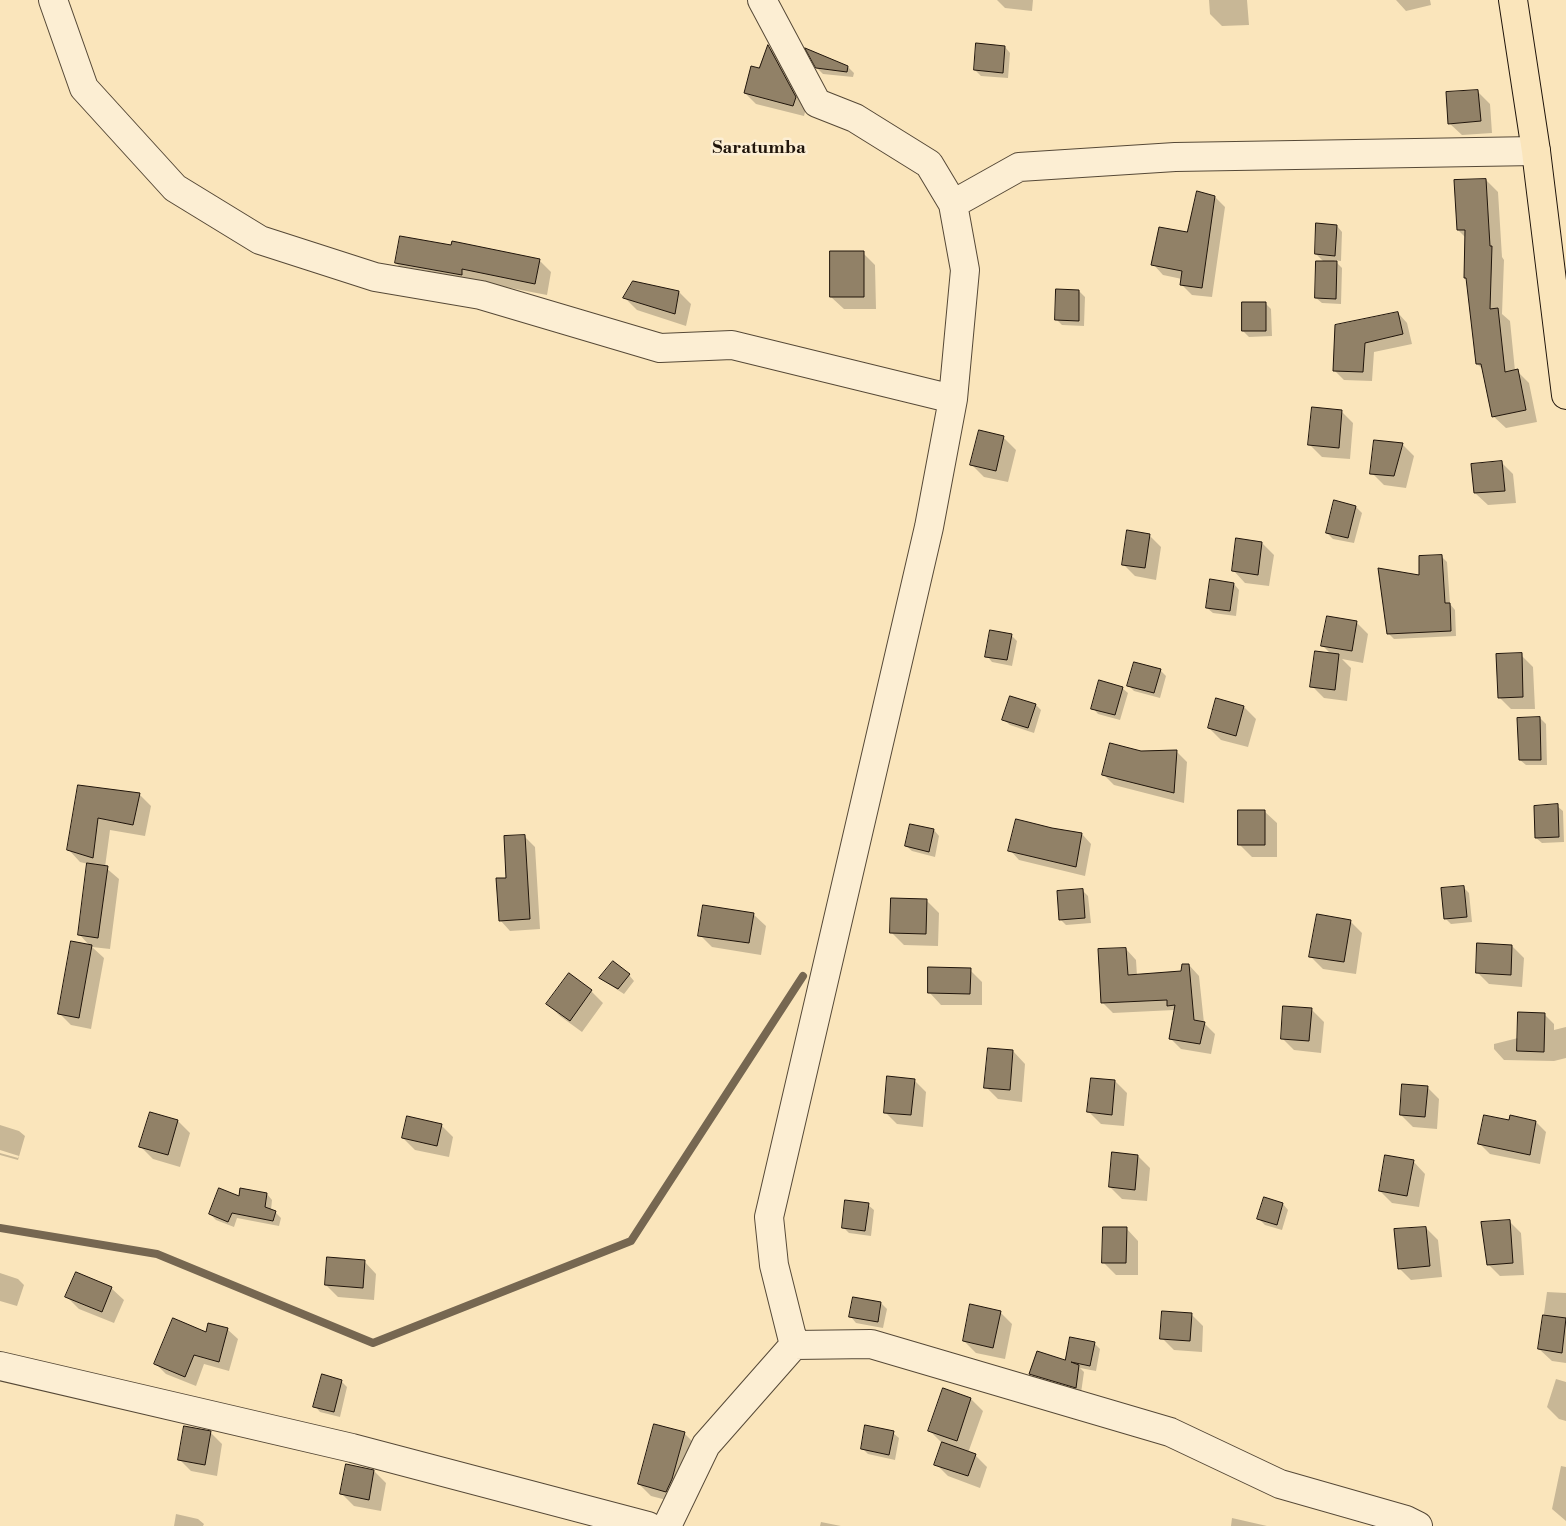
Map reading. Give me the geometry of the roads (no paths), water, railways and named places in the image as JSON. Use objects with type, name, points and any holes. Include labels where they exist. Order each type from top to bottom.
[{"type":"main road","points":[[1513,0],[1536,152],[1566,395]]},
{"type":"street","points":[[52,0],[84,88],[175,188],[260,240],[375,277],[481,295],[660,348],[732,345],[953,399]]},
{"type":"street","points":[[762,0],[817,103],[855,118],[929,164],[953,204],[965,270],[953,399],[929,527],[769,1217],[774,1265],[794,1345]]},
{"type":"street","points":[[953,204],[1019,167],[1175,157],[1536,152]]},
{"type":"street","points":[[668,1526],[706,1445],[794,1345],[871,1344],[1170,1432],[1280,1484],[1406,1520],[1418,1526]]},
{"type":"street","points":[[0,1366],[352,1448],[648,1526]]},
{"type":"waterway","points":[[0,1228],[157,1254],[373,1343],[631,1241],[803,976]]},
{"type":"district","name":"Saratumba","points":[[759,149]]}]
